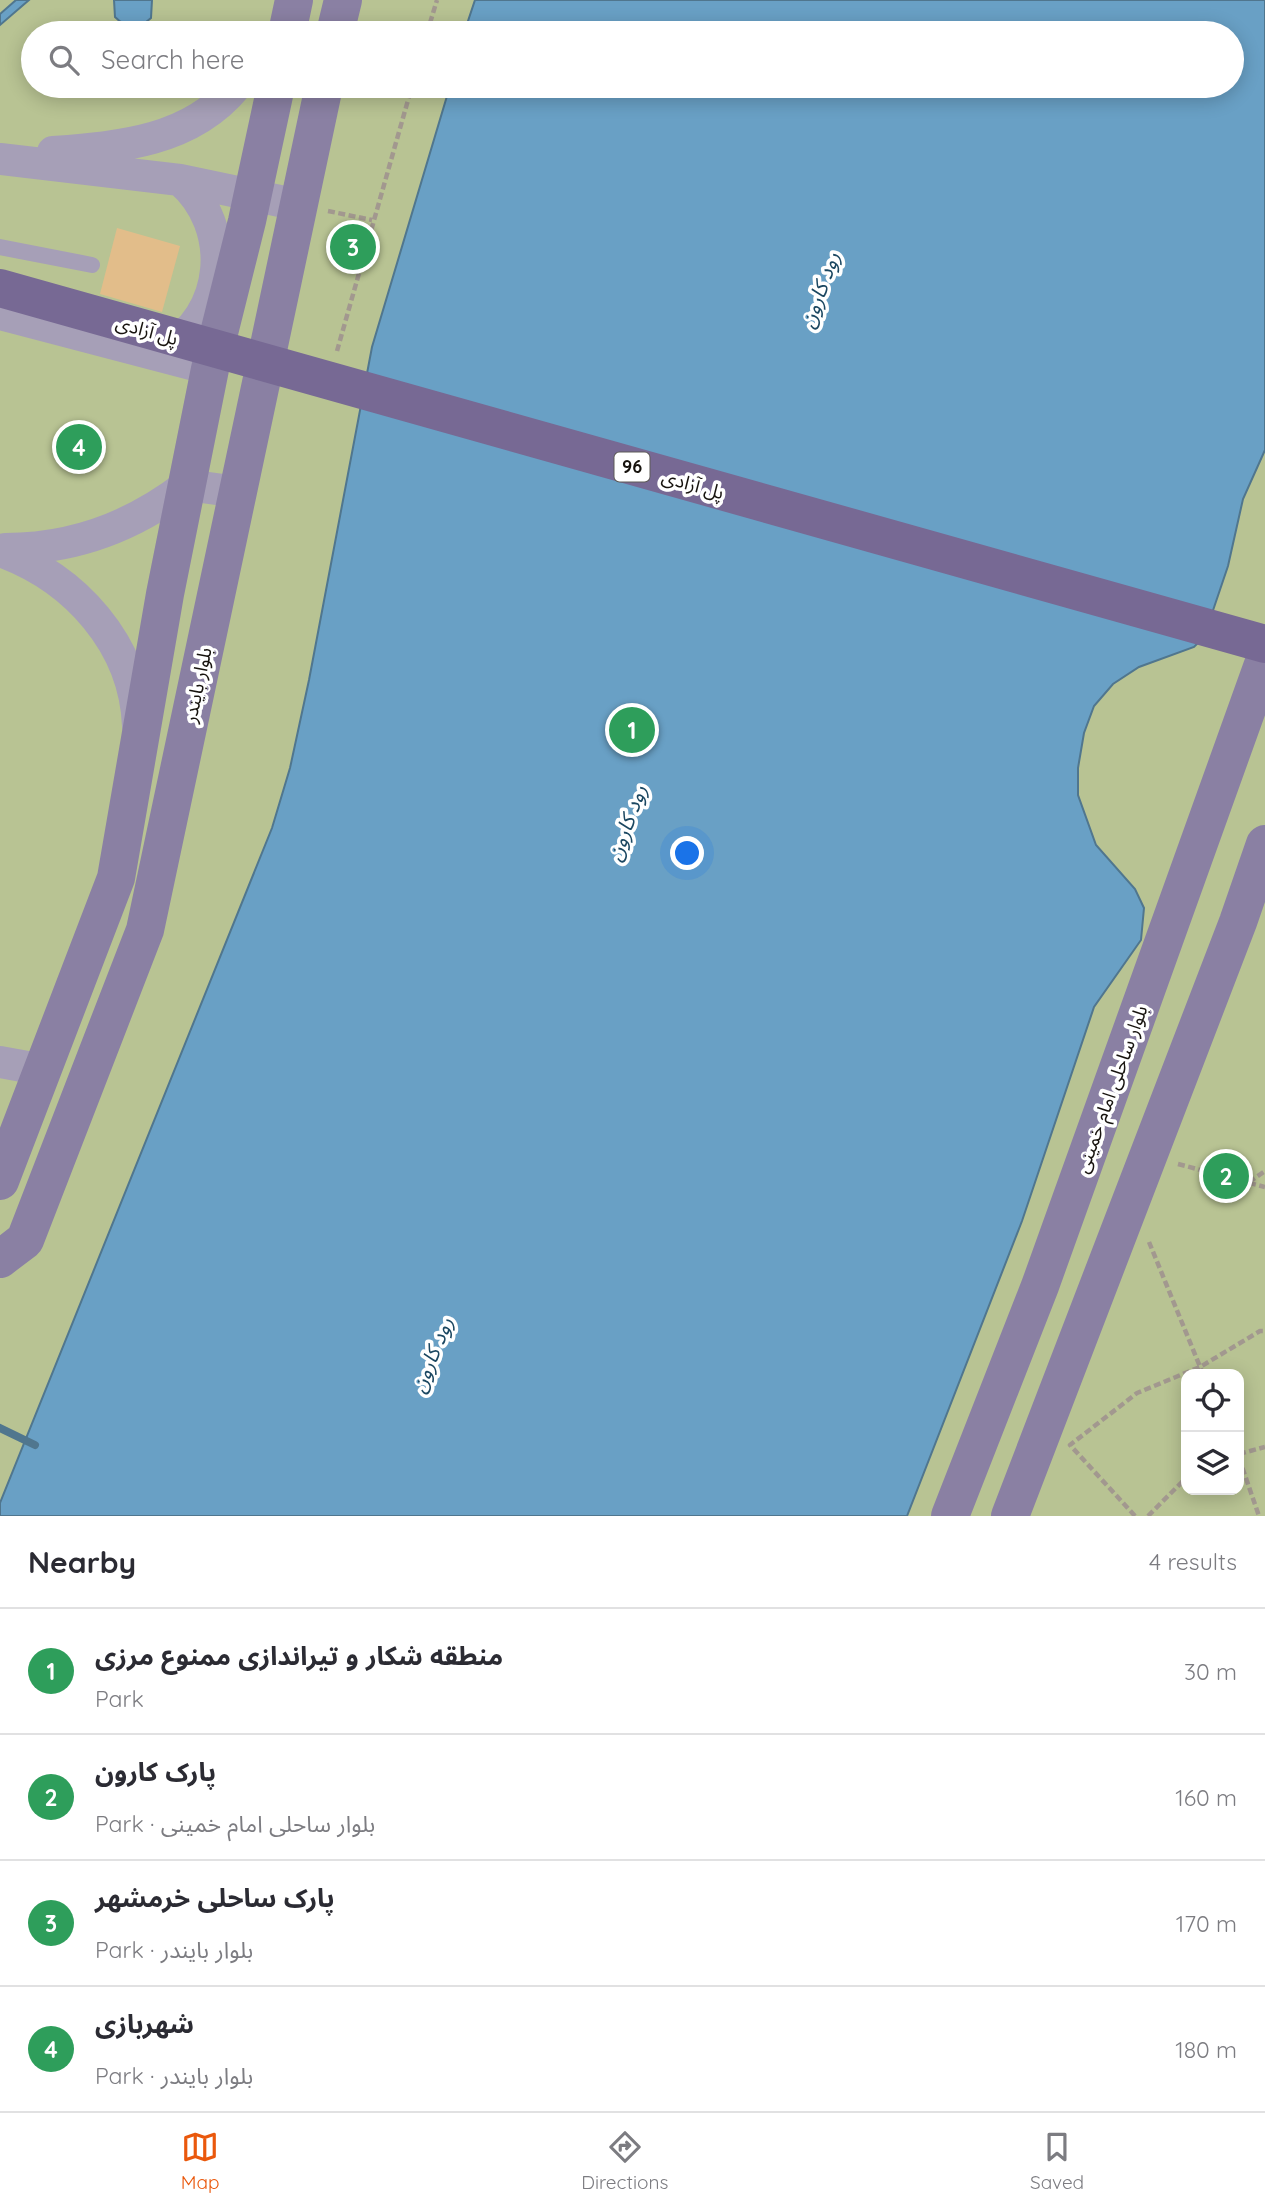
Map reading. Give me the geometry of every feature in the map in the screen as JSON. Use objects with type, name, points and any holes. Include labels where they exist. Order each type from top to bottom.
[{"type":"main road","name":"پل آزادی","points":[[0,288],[1264,659]]},
{"type":"street","points":[[338,21],[343,0]]},
{"type":"street","points":[[0,158],[83,150],[166,136],[219,106],[226,98]]},
{"type":"street","points":[[0,1181],[116,878],[138,746],[210,369],[253,195],[273,98]]},
{"type":"street","name":"بلوار بایندر","points":[[0,1259],[24,1240],[145,930],[321,98]]},
{"type":"street","points":[[0,158],[180,180],[299,205]]},
{"type":"street","points":[[152,355],[169,346],[198,320],[208,303],[218,266],[213,227],[194,192],[180,180]]},
{"type":"street","points":[[0,314],[210,369]]},
{"type":"street","points":[[0,550],[55,546],[114,530],[165,503],[187,485],[237,492]]},
{"type":"street","points":[[0,550],[41,569],[62,583],[98,619],[113,641],[133,692],[138,746]]},
{"type":"street","name":"بلوار ساحلی امام خمینی","points":[[950,1516],[1040,1286],[1264,659]]},
{"type":"street","points":[[1010,1516],[1265,844]]},
{"type":"street","points":[[0,1062],[44,1070]]},
{"type":"lane","points":[[0,247],[92,265]]},
{"type":"path","points":[[431,21],[437,0]]},
{"type":"path","points":[[324,349],[336,352],[408,98]]},
{"type":"path","points":[[299,205],[372,220]]},
{"type":"path","points":[[1148,1156],[1265,1187]]},
{"type":"path","points":[[1248,1183],[1265,1171]]},
{"type":"path","points":[[1131,1200],[1200,1367]]},
{"type":"path","points":[[1135,1516],[1070,1445],[1138,1393],[1200,1367],[1260,1331],[1265,1331]]},
{"type":"path","points":[[1244,1454],[1265,1447]]},
{"type":"path","points":[[1244,1471],[1259,1516]]},
{"type":"path","points":[[1148,1516],[1181,1483]]},
{"type":"green space","points":[[0,0],[1265,0],[1265,1516],[0,1516]]},
{"type":"water","points":[[16,0],[29,0],[0,25],[0,14]]},
{"type":"water","points":[[114,0],[152,0],[151,18],[147,21],[120,21],[115,17]]},
{"type":"water","name":"رود کارون","points":[[475,0],[1265,0],[1265,450],[1243,499],[1228,566],[1204,637],[1194,647],[1139,667],[1113,684],[1094,706],[1084,733],[1078,768],[1078,795],[1096,845],[1135,889],[1144,908],[1141,940],[1094,1007],[1022,1221],[907,1516],[0,1516],[0,1503],[272,828],[290,768],[309,680],[372,347],[446,98],[1244,98],[1244,21],[468,21]]},
{"type":"building","points":[[117,228],[180,246],[162,312],[100,294]]},
{"type":"waterway","points":[[0,1428],[35,1445]]},
{"type":"place","name":"پارک ساحلی خرمشهر","points":[[353,247]]},
{"type":"place","name":"شهربازی","points":[[79,447]]},
{"type":"place","name":"منطقه شکار و تیراندازی ممنوع مرزی","points":[[632,730]]},
{"type":"place","name":"پارک کارون","points":[[1226,1176]]}]
